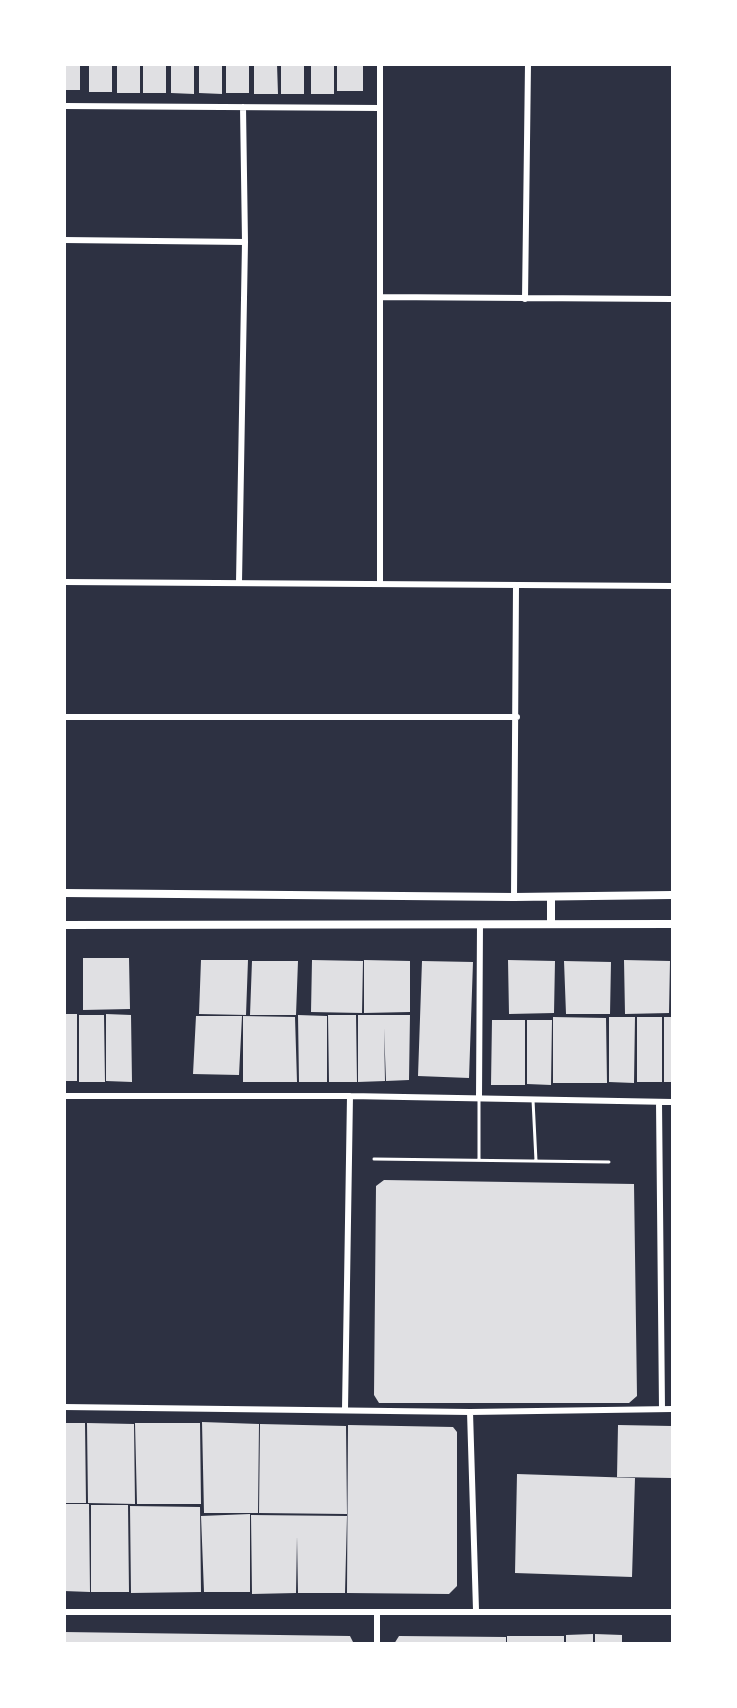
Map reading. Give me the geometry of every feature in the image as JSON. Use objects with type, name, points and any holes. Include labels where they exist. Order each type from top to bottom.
[{"type":"street","points":[[380,64],[380,583]]},
{"type":"street","points":[[525,298],[528,64]]},
{"type":"street","points":[[64,106],[380,108]]},
{"type":"street","points":[[239,582],[245,242],[243,107]]},
{"type":"street","points":[[64,240],[245,242]]},
{"type":"street","points":[[380,297],[672,300]]},
{"type":"street","points":[[64,582],[672,586]]},
{"type":"street","points":[[514,897],[517,717],[516,586]]},
{"type":"street","points":[[64,717],[517,717]]},
{"type":"street","points":[[64,893],[514,897],[672,895]]},
{"type":"street","points":[[551,897],[551,923]]},
{"type":"street","points":[[479,1098],[480,924]]},
{"type":"street","points":[[64,926],[672,924]]},
{"type":"street","points":[[64,1096],[350,1096],[672,1102]]},
{"type":"street","points":[[345,1409],[350,1096]]},
{"type":"street","points":[[659,1102],[662,1409]]},
{"type":"street","points":[[64,1407],[470,1412],[672,1409]]},
{"type":"street","points":[[470,1412],[476,1610]]},
{"type":"street","points":[[64,1612],[377,1613],[476,1610],[672,1612]]},
{"type":"street","points":[[376,1644],[377,1613]]},
{"type":"lane","points":[[479,1098],[479,1160]]},
{"type":"lane","points":[[533,1100],[536,1161]]},
{"type":"lane","points":[[374,1159],[609,1162]]},
{"type":"building","points":[[64,64],[80,64],[80,90],[64,90]]},
{"type":"building","points":[[89,64],[112,64],[112,92],[89,92]]},
{"type":"building","points":[[117,64],[140,64],[140,93],[117,93]]},
{"type":"building","points":[[143,64],[166,64],[166,93],[143,93]]},
{"type":"building","points":[[171,64],[194,64],[194,94],[171,93]]},
{"type":"building","points":[[199,64],[222,64],[222,94],[199,93]]},
{"type":"building","points":[[226,64],[249,64],[249,93],[226,93]]},
{"type":"building","points":[[254,64],[277,64],[278,94],[254,94]]},
{"type":"building","points":[[281,64],[304,64],[304,94],[281,94]]},
{"type":"building","points":[[311,64],[334,64],[334,94],[311,94]]},
{"type":"building","points":[[337,64],[363,64],[363,91],[337,91]]},
{"type":"building","points":[[83,958],[129,958],[130,1009],[83,1010]]},
{"type":"building","points":[[201,960],[248,960],[246,1015],[199,1014]]},
{"type":"building","points":[[312,960],[363,961],[362,1013],[311,1012]]},
{"type":"building","points":[[364,960],[410,961],[410,1012],[364,1013]]},
{"type":"building","points":[[508,960],[555,961],[554,1013],[509,1014]]},
{"type":"building","points":[[624,960],[670,961],[669,1013],[625,1014]]},
{"type":"building","points":[[252,961],[298,961],[296,1015],[250,1015]]},
{"type":"building","points":[[422,961],[473,962],[469,1078],[418,1076]]},
{"type":"building","points":[[564,961],[611,962],[610,1014],[566,1014]]},
{"type":"building","points":[[64,1014],[77,1014],[77,1081],[64,1081]]},
{"type":"building","points":[[106,1014],[131,1015],[132,1082],[106,1081]]},
{"type":"building","points":[[79,1015],[104,1015],[105,1082],[79,1082]]},
{"type":"building","points":[[298,1015],[327,1016],[327,1082],[299,1082]]},
{"type":"building","points":[[328,1015],[356,1015],[357,1082],[329,1082]]},
{"type":"building","points":[[358,1015],[410,1015],[409,1080],[386,1081],[384,1028],[385,1081],[358,1082]]},
{"type":"building","points":[[196,1016],[242,1016],[239,1075],[193,1074]]},
{"type":"building","points":[[243,1016],[295,1017],[297,1082],[243,1082]]},
{"type":"building","points":[[553,1017],[606,1018],[607,1083],[553,1083]]},
{"type":"building","points":[[609,1017],[635,1017],[634,1083],[609,1082]]},
{"type":"building","points":[[637,1017],[662,1017],[662,1082],[637,1082]]},
{"type":"building","points":[[664,1017],[672,1017],[672,1082],[664,1082]]},
{"type":"building","points":[[492,1020],[525,1020],[525,1085],[491,1085]]},
{"type":"building","points":[[527,1020],[552,1020],[551,1085],[527,1084]]},
{"type":"building","points":[[384,1180],[634,1184],[637,1396],[629,1403],[379,1403],[374,1395],[376,1186]]},
{"type":"building","points":[[202,1422],[259,1424],[258,1513],[204,1513]]},
{"type":"building","points":[[64,1423],[85,1423],[86,1503],[64,1503]]},
{"type":"building","points":[[87,1423],[134,1424],[135,1504],[88,1503]]},
{"type":"building","points":[[135,1423],[200,1423],[201,1504],[137,1504]]},
{"type":"building","points":[[260,1424],[346,1426],[347,1514],[259,1513]]},
{"type":"building","points":[[348,1425],[453,1427],[457,1432],[457,1586],[449,1594],[347,1593]]},
{"type":"building","points":[[618,1425],[672,1426],[672,1478],[617,1477]]},
{"type":"building","points":[[517,1474],[635,1478],[632,1577],[515,1573]]},
{"type":"building","points":[[64,1504],[89,1504],[90,1592],[64,1591]]},
{"type":"building","points":[[91,1505],[128,1505],[129,1592],[91,1592]]},
{"type":"building","points":[[130,1506],[200,1507],[201,1592],[131,1593]]},
{"type":"building","points":[[250,1514],[250,1592],[204,1592],[201,1516]]},
{"type":"building","points":[[251,1515],[347,1516],[345,1593],[298,1593],[297,1536],[296,1593],[252,1594]]},
{"type":"building","points":[[64,1632],[350,1636],[354,1644],[64,1644]]},
{"type":"building","points":[[593,1634],[593,1644],[566,1644],[566,1635]]},
{"type":"building","points":[[595,1634],[622,1635],[622,1644],[595,1644]]},
{"type":"building","points":[[399,1636],[506,1637],[506,1644],[394,1644]]},
{"type":"building","points":[[507,1636],[564,1636],[564,1644],[507,1644]]}]
